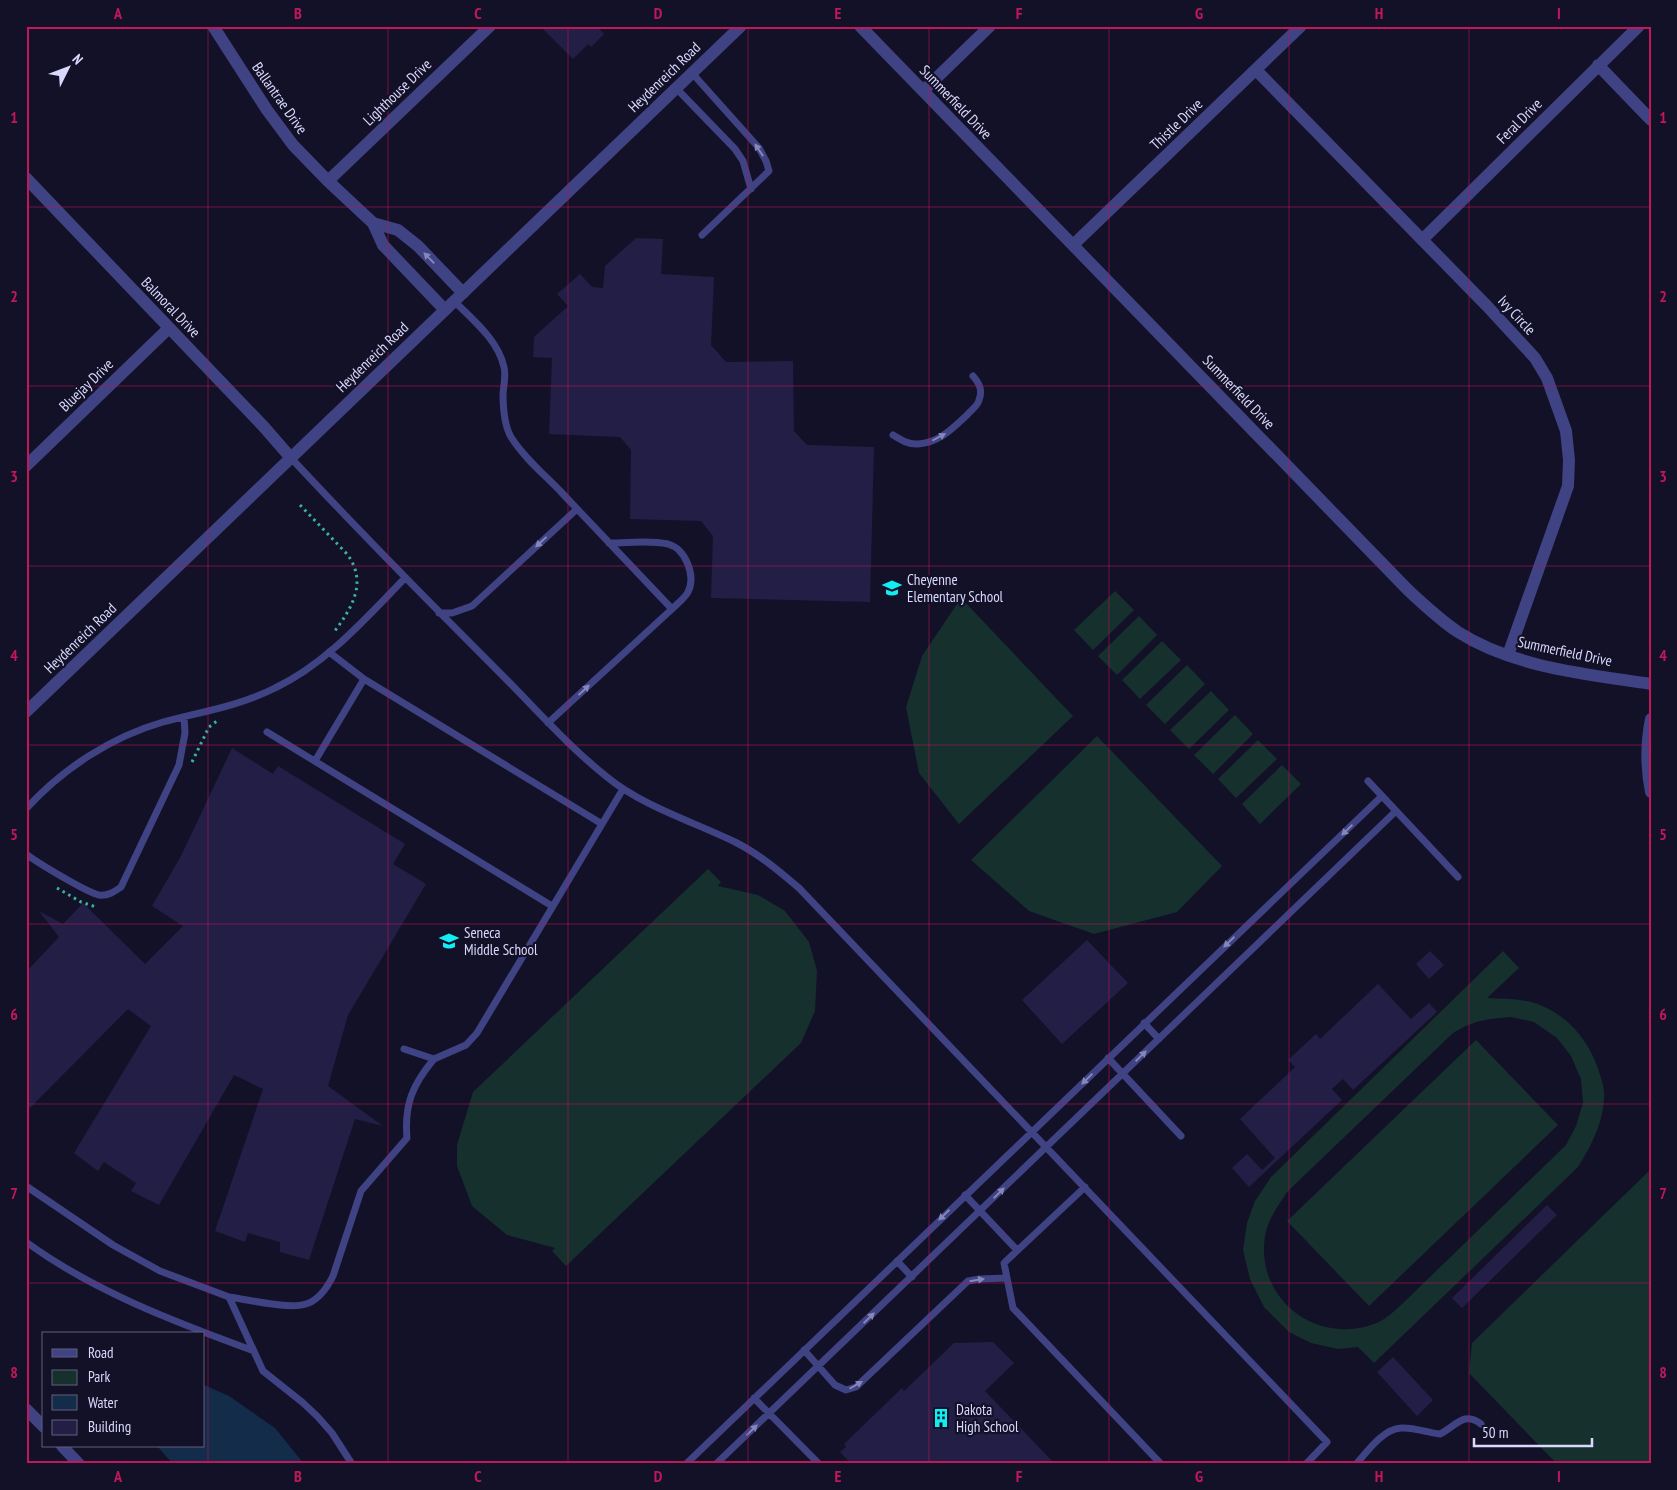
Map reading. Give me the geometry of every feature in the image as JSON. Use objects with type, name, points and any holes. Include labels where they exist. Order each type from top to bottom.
[{"type":"street","name":"Ballantrae Drive","points":[[212,26],[292,145],[373,223],[383,245],[454,301]]},
{"type":"street","name":"Lighthouse Drive","points":[[328,181],[490,26]]},
{"type":"street","name":"Heydenreich Road","points":[[26,712],[741,26]]},
{"type":"street","name":"Summerfield Drive","points":[[860,26],[1408,590],[1440,618],[1475,642],[1508,655],[1551,667],[1651,684]]},
{"type":"street","points":[[923,91],[990,26]]},
{"type":"street","name":"Thistle Drive","points":[[1073,245],[1301,26]]},
{"type":"street","name":"Feral Drive","points":[[1422,240],[1639,26]]},
{"type":"street","points":[[1598,65],[1651,120]]},
{"type":"street","name":"Ivy Circle","points":[[1256,70],[1535,358],[1548,378],[1566,430],[1569,460],[1568,486],[1508,655]]},
{"type":"street","name":"Balmoral Drive","points":[[26,178],[292,458]]},
{"type":"street","name":"Ballantrae Drive","points":[[373,223],[398,230],[418,246],[454,301]]},
{"type":"street","name":"Bluejay Drive","points":[[26,466],[169,328]]},
{"type":"street","points":[[1651,718],[1646,752],[1647,773],[1651,792]]},
{"type":"street","points":[[26,1409],[42,1426]]},
{"type":"street","points":[[64,1448],[79,1464]]},
{"type":"lane","points":[[692,73],[759,148],[769,171],[702,235]]},
{"type":"lane","points":[[676,88],[735,149],[743,161],[750,189]]},
{"type":"lane","points":[[454,301],[483,330],[500,356],[505,368],[503,393],[505,421],[510,436],[519,448],[672,609]]},
{"type":"lane","points":[[893,435],[904,441],[916,444],[928,443],[948,432],[979,403],[980,389],[973,376]]},
{"type":"lane","points":[[292,458],[405,578],[548,724],[598,769],[623,789],[736,843],[761,857],[793,883],[1032,1131],[1327,1442],[1306,1464]]},
{"type":"lane","points":[[439,613],[452,613],[472,606],[577,509]]},
{"type":"lane","points":[[548,724],[688,593],[692,579],[682,554],[670,545],[651,542],[610,543]]},
{"type":"lane","points":[[26,809],[59,778],[102,749],[142,729],[254,698],[294,679],[330,652],[405,578]]},
{"type":"lane","points":[[330,652],[364,678],[602,824]]},
{"type":"lane","points":[[315,761],[364,678]]},
{"type":"lane","points":[[26,854],[88,891],[100,895],[112,894],[121,887],[179,765],[185,733],[184,717]]},
{"type":"lane","points":[[267,732],[552,906]]},
{"type":"lane","points":[[1368,781],[1458,877]]},
{"type":"lane","points":[[26,1186],[113,1245],[160,1270],[228,1297],[291,1307],[304,1306],[316,1300],[327,1289],[333,1276],[362,1190],[407,1138],[405,1120],[407,1105],[422,1074],[434,1059],[466,1045],[477,1033],[623,789]]},
{"type":"lane","points":[[686,1464],[1382,796]]},
{"type":"lane","points":[[716,1464],[981,1212],[1046,1146],[1396,811]]},
{"type":"lane","points":[[1144,1024],[1159,1039]]},
{"type":"lane","points":[[404,1049],[434,1059]]},
{"type":"lane","points":[[1108,1058],[1181,1136]]},
{"type":"lane","points":[[1084,1187],[1004,1262],[1013,1308],[1161,1464]]},
{"type":"lane","points":[[965,1195],[1017,1250]]},
{"type":"lane","points":[[26,1242],[78,1274],[135,1305],[201,1332]]},
{"type":"lane","points":[[897,1261],[912,1277]]},
{"type":"lane","points":[[804,1350],[834,1385],[846,1390],[856,1387],[968,1281],[1007,1278]]},
{"type":"lane","points":[[228,1297],[263,1371],[317,1416],[332,1433],[352,1464]]},
{"type":"lane","points":[[205,1333],[254,1351]]},
{"type":"lane","points":[[754,1398],[819,1464]]},
{"type":"lane","points":[[1356,1464],[1384,1435],[1393,1430],[1402,1428],[1440,1434],[1460,1420],[1467,1418],[1475,1419],[1481,1424]]},
{"type":"path","points":[[300,505],[347,554],[357,571],[356,593],[351,605],[344,618],[329,637]]},
{"type":"green space","points":[[1115,591],[1134,610],[1093,650],[1074,630]]},
{"type":"green space","points":[[961,598],[1073,716],[959,824],[919,773],[906,707],[922,656]]},
{"type":"green space","points":[[1139,616],[1157,635],[1117,675],[1098,656]]},
{"type":"green space","points":[[1162,641],[1181,660],[1140,699],[1122,680]]},
{"type":"green space","points":[[1187,665],[1205,684],[1165,724],[1146,705]]},
{"type":"green space","points":[[1211,691],[1229,710],[1189,749],[1170,730]]},
{"type":"green space","points":[[1235,715],[1253,734],[1213,774],[1194,755]]},
{"type":"green space","points":[[1097,736],[1222,866],[1177,912],[1094,934],[1029,911],[971,860]]},
{"type":"green space","points":[[1258,740],[1277,759],[1236,798],[1218,779]]},
{"type":"green space","points":[[1282,765],[1301,784],[1260,824],[1242,804]]},
{"type":"green space","points":[[708,869],[721,882],[718,886],[758,895],[785,911],[809,942],[817,971],[815,1011],[801,1043],[566,1266],[552,1251],[555,1248],[507,1235],[472,1206],[457,1166],[457,1145],[473,1092]]},
{"type":"green space","points":[[1503,951],[1519,968],[1487,998],[1527,1001],[1540,1005],[1562,1017],[1586,1044],[1601,1078],[1604,1102],[1600,1122],[1593,1141],[1578,1167],[1374,1363],[1358,1347],[1338,1349],[1311,1343],[1289,1332],[1264,1307],[1250,1279],[1243,1250],[1247,1223],[1255,1201],[1271,1177]],"holes":[[[1511,1017],[1534,1022],[1557,1038],[1571,1056],[1581,1079],[1583,1103],[1576,1126],[1566,1145],[1400,1306],[1379,1322],[1357,1328],[1335,1329],[1314,1323],[1296,1313],[1281,1299],[1270,1281],[1265,1259],[1266,1230],[1287,1192],[1453,1033],[1474,1023],[1494,1019]]]},
{"type":"green space","points":[[1476,1040],[1558,1125],[1369,1306],[1287,1221]]},
{"type":"green space","points":[[1651,1169],[1651,1464],[1557,1464],[1469,1373],[1472,1343]]},
{"type":"water","points":[[205,1385],[229,1396],[275,1428],[304,1464],[173,1464],[159,1448],[205,1448]]},
{"type":"building","points":[[546,26],[597,26],[604,34],[591,47],[588,44],[573,59],[543,29]]},
{"type":"building","name":"Cheyenne Elementary School","points":[[636,238],[663,239],[661,274],[714,277],[711,345],[726,362],[793,361],[794,431],[807,445],[874,447],[870,602],[711,598],[713,536],[701,521],[630,519],[631,450],[620,437],[549,434],[552,358],[533,357],[534,337],[568,306],[557,294],[580,274],[592,287],[603,288],[605,266]]},
{"type":"building","points":[[232,748],[273,774],[278,766],[405,844],[393,864],[426,884],[348,1015],[328,1086],[383,1126],[355,1119],[309,1260],[280,1252],[280,1242],[248,1233],[245,1242],[215,1231],[263,1089],[234,1075],[159,1205],[131,1191],[136,1183],[104,1162],[98,1171],[74,1153],[151,1026],[128,1009],[26,1112],[26,972],[59,937],[39,911],[63,924],[83,903],[145,964],[183,926],[152,906],[181,856]]},
{"type":"building","points":[[1087,940],[1128,983],[1062,1044],[1022,1000]]},
{"type":"building","points":[[1430,951],[1444,965],[1429,979],[1416,964]]},
{"type":"building","points":[[1378,984],[1411,1019],[1429,1003],[1437,1012],[1353,1090],[1343,1079],[1332,1089],[1342,1100],[1249,1187],[1232,1168],[1247,1154],[1262,1170],[1275,1158],[1240,1119],[1295,1067],[1288,1060],[1316,1034],[1320,1039]]},
{"type":"building","points":[[1547,1205],[1557,1215],[1462,1308],[1452,1298]]},
{"type":"building","name":"Dakota High School","points":[[993,1342],[1014,1363],[985,1391],[1055,1464],[851,1464],[840,1452],[846,1447],[844,1444],[902,1388],[904,1391],[954,1343]]},
{"type":"building","points":[[1393,1357],[1433,1400],[1417,1416],[1377,1372]]},
{"type":"place","name":"Cheyenne Elementary School","points":[[892,588]]},
{"type":"place","name":"Seneca Middle School","points":[[449,941]]},
{"type":"place","name":"Dakota High School","points":[[941,1418]]}]
